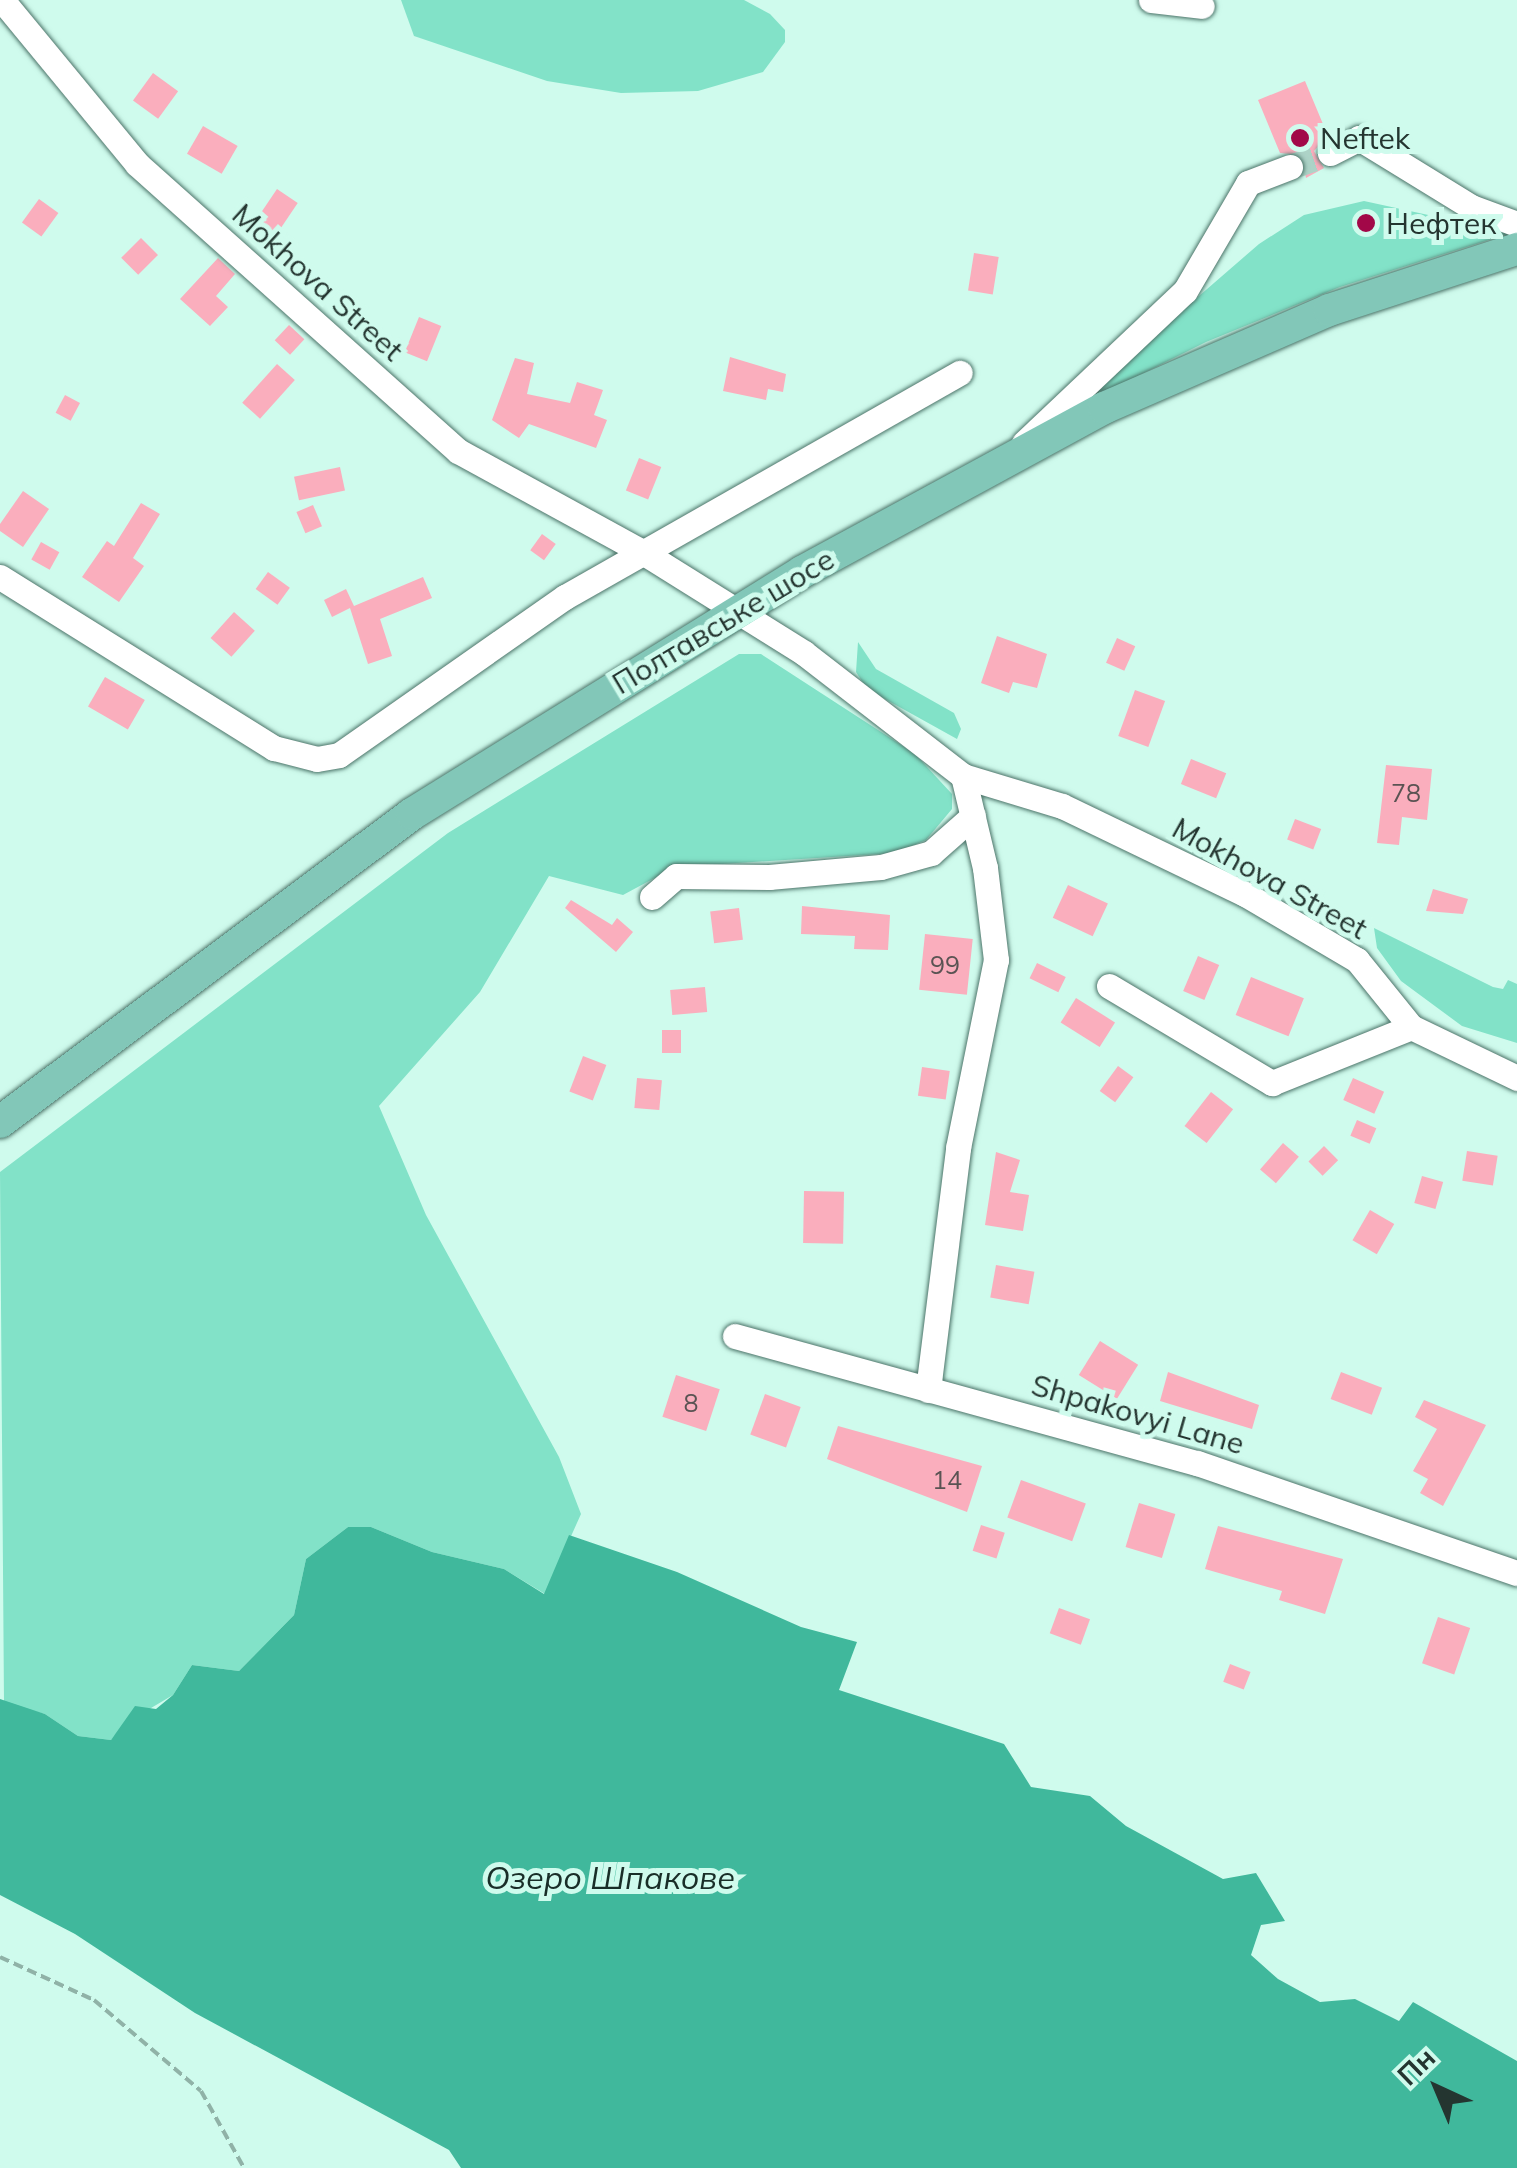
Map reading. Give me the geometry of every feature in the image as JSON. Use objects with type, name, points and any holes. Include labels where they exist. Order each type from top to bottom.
[{"type":"main road","name":"Полтавське шосе","points":[[0,1122],[412,814],[732,613],[1017,450],[1329,310],[1517,249]]},
{"type":"street","name":"Mokhova Street","points":[[2,0],[136,164],[458,452],[641,552],[732,613],[804,653],[963,776],[1062,806],[1245,894],[1357,960],[1411,1027],[1517,1078]]},
{"type":"street","points":[[1152,0],[1202,6]]},
{"type":"street","points":[[1330,153],[1359,138],[1471,207],[1517,224]]},
{"type":"street","points":[[1017,450],[1185,290],[1248,183],[1290,168]]},
{"type":"street","points":[[0,577],[274,748],[317,760],[339,755],[564,596],[960,374]]},
{"type":"street","points":[[928,1390],[958,1148],[996,960],[963,776]]},
{"type":"street","points":[[652,897],[676,876],[769,878],[881,867],[931,853],[973,816]]},
{"type":"street","points":[[1109,986],[1272,1083],[1411,1027]]},
{"type":"street","name":"Shpakovyi Lane","points":[[735,1336],[1214,1468],[1517,1573]]},
{"type":"path","points":[[0,1956],[94,2000],[201,2091],[244,2168]]},
{"type":"shaded area","points":[[401,0],[744,0],[770,14],[785,30],[785,42],[763,72],[698,91],[621,93],[547,81],[414,36]]},
{"type":"shaded area","points":[[1364,201],[1511,233],[1340,287],[1206,342],[1064,413],[1259,244],[1304,215]]},
{"type":"shaded area","points":[[858,642],[876,669],[954,713],[961,729],[957,739],[867,689],[856,672]]},
{"type":"shaded area","points":[[739,654],[761,654],[915,754],[952,794],[952,809],[926,840],[895,853],[675,867],[623,895],[549,876],[480,992],[379,1106],[426,1215],[559,1457],[581,1514],[545,1594],[504,1569],[432,1552],[371,1527],[348,1527],[306,1559],[294,1615],[239,1671],[192,1665],[173,1695],[124,1724],[111,1740],[78,1736],[45,1714],[4,1703],[0,1172],[448,833]]},
{"type":"shaded area","points":[[1374,928],[1493,987],[1503,989],[1508,980],[1517,984],[1517,1043],[1462,1026],[1401,981],[1377,948]]},
{"type":"water","name":"Озеро Шпакове","points":[[348,1527],[371,1527],[432,1552],[504,1569],[544,1594],[569,1535],[677,1572],[801,1627],[857,1642],[839,1690],[1004,1744],[1031,1787],[1090,1796],[1126,1826],[1223,1879],[1256,1873],[1285,1921],[1261,1925],[1251,1955],[1278,1979],[1320,2002],[1355,1999],[1399,2021],[1413,2002],[1517,2061],[1517,2168],[461,2168],[449,2150],[195,2013],[75,1934],[0,1895],[0,1699],[45,1714],[78,1736],[111,1740],[135,1706],[156,1709],[173,1695],[192,1665],[239,1671],[294,1615],[306,1559]]},
{"type":"building","points":[[153,73],[178,91],[158,119],[133,101]]},
{"type":"building","points":[[1305,81],[1328,136],[1314,151],[1324,168],[1306,178],[1301,155],[1280,153],[1258,100]]},
{"type":"building","points":[[203,126],[238,146],[222,174],[187,154]]},
{"type":"building","points":[[277,189],[298,203],[275,237],[254,223]]},
{"type":"building","points":[[39,199],[58,213],[41,237],[22,222]]},
{"type":"building","points":[[141,238],[158,255],[138,275],[121,258]]},
{"type":"building","points":[[974,253],[999,257],[993,294],[968,291]]},
{"type":"building","points":[[218,258],[235,274],[216,296],[228,307],[210,326],[180,299]]},
{"type":"building","points":[[419,317],[441,326],[427,361],[405,352]]},
{"type":"building","points":[[289,325],[304,339],[290,355],[275,340]]},
{"type":"building","points":[[730,357],[786,374],[783,392],[768,389],[766,400],[723,391]]},
{"type":"building","points":[[515,358],[534,363],[527,394],[570,403],[577,382],[603,390],[594,415],[607,420],[596,448],[529,424],[519,438],[492,420]]},
{"type":"building","points":[[277,364],[295,380],[260,419],[242,403]]},
{"type":"building","points":[[65,395],[80,403],[71,421],[56,413]]},
{"type":"building","points":[[639,458],[661,467],[648,499],[626,490]]},
{"type":"building","points":[[340,467],[345,490],[299,500],[294,477]]},
{"type":"building","points":[[23,491],[49,509],[23,547],[0,531],[0,524]]},
{"type":"building","points":[[141,503],[160,514],[133,558],[144,566],[119,602],[82,577],[107,541],[114,546]]},
{"type":"building","points":[[313,505],[322,526],[305,533],[296,512]]},
{"type":"building","points":[[542,534],[556,544],[544,560],[530,550]]},
{"type":"building","points":[[41,542],[59,552],[50,570],[31,559]]},
{"type":"building","points":[[268,572],[290,588],[277,605],[256,589]]},
{"type":"building","points":[[423,577],[432,598],[380,619],[392,656],[368,664],[350,608],[332,617],[324,600],[346,589],[354,606]]},
{"type":"building","points":[[234,612],[255,631],[231,657],[211,638]]},
{"type":"building","points":[[997,636],[1047,654],[1037,688],[1013,682],[1009,693],[981,683]]},
{"type":"building","points":[[1117,638],[1135,646],[1124,671],[1106,663]]},
{"type":"building","points":[[105,677],[145,700],[128,729],[88,706]]},
{"type":"building","points":[[1135,690],[1165,701],[1148,747],[1118,736]]},
{"type":"building","points":[[1191,759],[1226,773],[1216,798],[1181,784]]},
{"type":"building","points":[[1386,765],[1432,769],[1427,820],[1402,817],[1399,845],[1377,843]]},
{"type":"building","points":[[1295,819],[1321,829],[1313,850],[1287,840]]},
{"type":"building","points":[[1068,885],[1108,904],[1093,936],[1053,918]]},
{"type":"building","points":[[1433,889],[1468,899],[1463,914],[1426,911]]},
{"type":"building","points":[[571,900],[612,925],[617,918],[633,932],[616,952],[565,908]]},
{"type":"building","points":[[802,906],[890,915],[888,950],[854,949],[855,936],[801,934]]},
{"type":"building","points":[[739,908],[743,940],[714,943],[710,912]]},
{"type":"building","points":[[925,934],[973,939],[967,995],[919,990]]},
{"type":"building","points":[[1198,956],[1219,965],[1204,1000],[1183,991]]},
{"type":"building","points":[[1037,963],[1066,977],[1058,992],[1030,978]]},
{"type":"building","points":[[1251,977],[1304,998],[1288,1036],[1236,1015]]},
{"type":"building","points":[[705,987],[707,1012],[672,1015],[670,990]]},
{"type":"building","points":[[1076,998],[1115,1022],[1100,1047],[1061,1023]]},
{"type":"building","points":[[662,1030],[681,1030],[681,1053],[662,1053]]},
{"type":"building","points":[[583,1056],[606,1065],[593,1100],[569,1091]]},
{"type":"building","points":[[1118,1066],[1133,1077],[1115,1102],[1100,1091]]},
{"type":"building","points":[[922,1067],[950,1071],[946,1100],[918,1096]]},
{"type":"building","points":[[637,1078],[662,1080],[659,1110],[634,1108]]},
{"type":"building","points":[[1353,1078],[1384,1092],[1374,1114],[1343,1100]]},
{"type":"building","points":[[1211,1092],[1233,1109],[1207,1143],[1185,1126]]},
{"type":"building","points":[[1357,1120],[1376,1128],[1370,1144],[1350,1136]]},
{"type":"building","points":[[1283,1143],[1299,1157],[1276,1183],[1260,1169]]},
{"type":"building","points":[[1324,1146],[1338,1160],[1323,1176],[1308,1162]]},
{"type":"building","points":[[1467,1151],[1498,1156],[1493,1185],[1462,1181]]},
{"type":"building","points":[[996,1152],[1020,1160],[1010,1192],[1029,1195],[1023,1231],[985,1225]]},
{"type":"building","points":[[1422,1176],[1443,1182],[1435,1209],[1414,1203]]},
{"type":"building","points":[[804,1191],[844,1192],[843,1244],[803,1243]]},
{"type":"building","points":[[1370,1210],[1394,1224],[1377,1254],[1352,1240]]},
{"type":"building","points":[[996,1265],[1034,1272],[1029,1304],[990,1297]]},
{"type":"building","points":[[1100,1341],[1138,1365],[1117,1399],[1079,1375]]},
{"type":"building","points":[[1168,1372],[1259,1405],[1252,1429],[1160,1401]]},
{"type":"building","points":[[1341,1372],[1382,1388],[1372,1415],[1331,1399]]},
{"type":"building","points":[[676,1375],[720,1389],[706,1431],[662,1417]]},
{"type":"building","points":[[765,1394],[801,1407],[786,1447],[750,1434]]},
{"type":"building","points":[[1424,1400],[1486,1425],[1443,1506],[1420,1493],[1428,1479],[1413,1471],[1437,1429],[1415,1417]]},
{"type":"building","points":[[838,1426],[982,1466],[967,1512],[827,1459]]},
{"type":"building","points":[[1021,1480],[1086,1504],[1072,1541],[1007,1518]]},
{"type":"building","points":[[1139,1503],[1175,1514],[1162,1558],[1126,1547]]},
{"type":"building","points":[[981,1525],[1005,1533],[996,1558],[973,1551]]},
{"type":"building","points":[[1218,1526],[1343,1559],[1325,1614],[1279,1600],[1282,1591],[1205,1569]]},
{"type":"building","points":[[1059,1608],[1090,1619],[1081,1645],[1050,1633]]},
{"type":"building","points":[[1438,1617],[1470,1628],[1454,1674],[1422,1663]]},
{"type":"building","points":[[1230,1664],[1251,1672],[1244,1690],[1223,1682]]},
{"type":"tunnel","points":[[1290,167],[1330,153]]},
{"type":"place","name":"Neftek","points":[[1300,138]]},
{"type":"place","name":"Нефтек","points":[[1366,223]]}]
